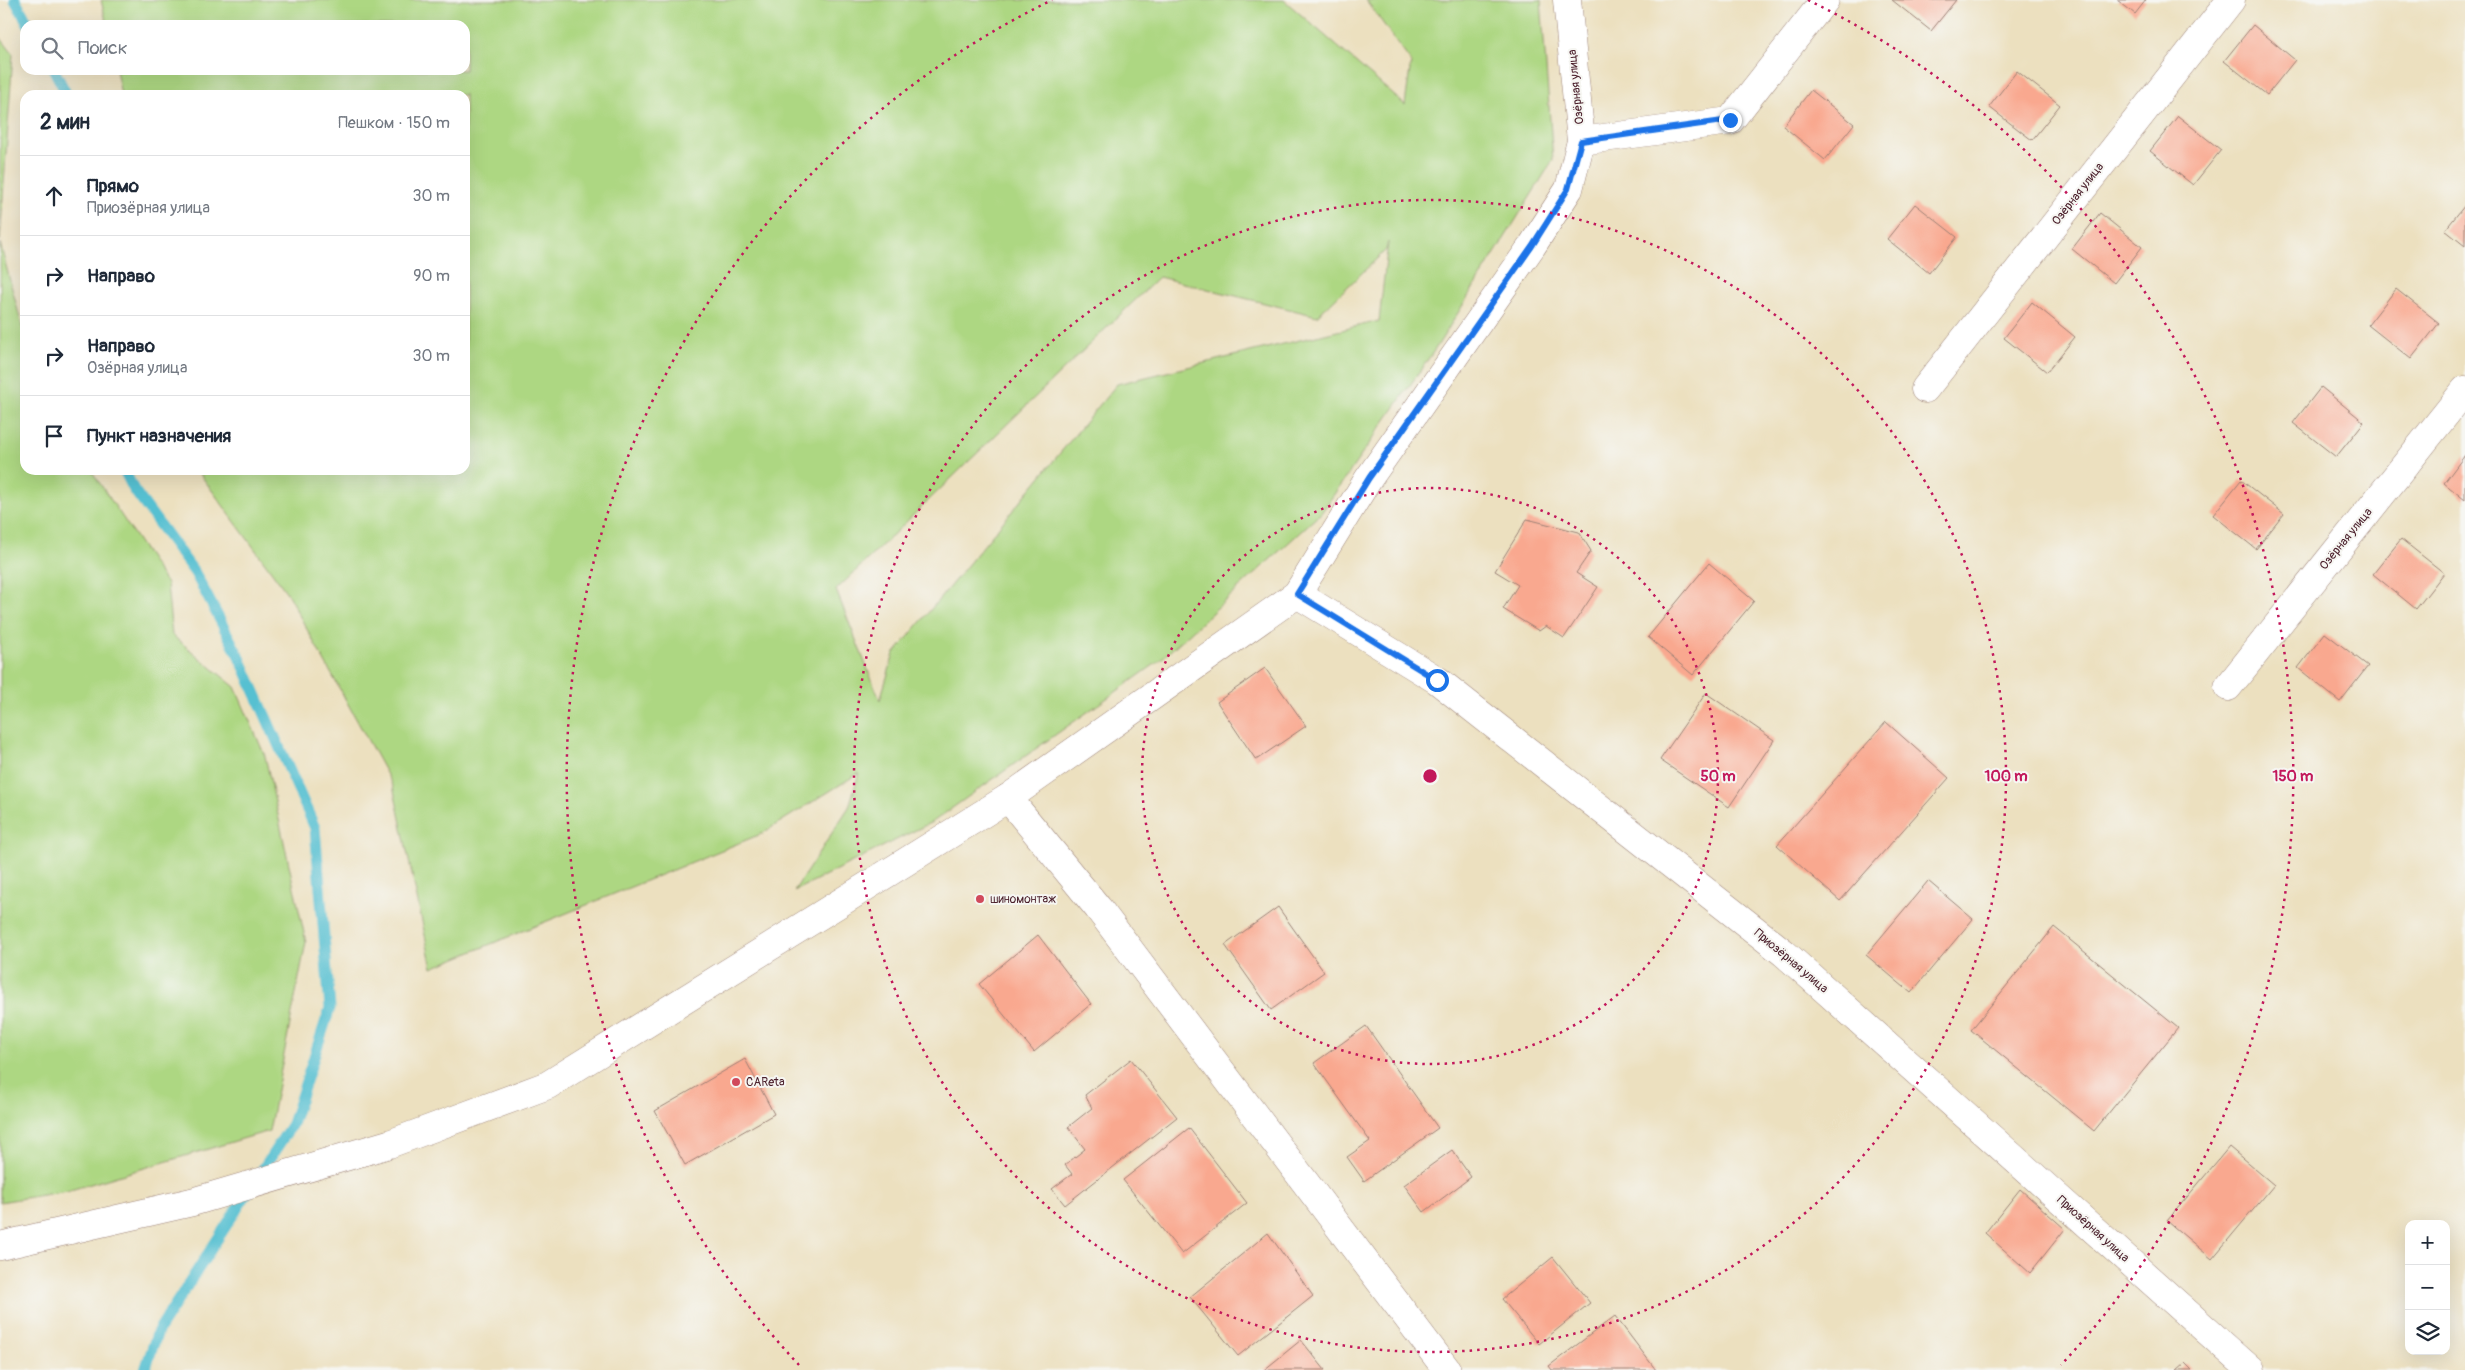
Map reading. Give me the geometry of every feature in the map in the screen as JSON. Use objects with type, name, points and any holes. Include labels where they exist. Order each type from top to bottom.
[{"type":"street","name":"Озёрная улица","points":[[1567,0],[1581,141],[1730,120],[1825,0]]},
{"type":"street","name":"Озёрная улица","points":[[1925,389],[2231,0]]},
{"type":"street","points":[[0,1246],[192,1202],[389,1144],[548,1085],[1008,798],[1297,594],[1369,478],[1532,246],[1568,189],[1581,141]]},
{"type":"street","name":"Озёрная улица","points":[[2228,687],[2465,390]]},
{"type":"street","name":"Приозёрная улица","points":[[1297,594],[1437,680],[1784,953],[2251,1370]]},
{"type":"street","points":[[1008,798],[1098,908],[1447,1370]]},
{"type":"green space","points":[[101,0],[1284,0],[1405,105],[1411,62],[1366,0],[1541,0],[1553,160],[1438,345],[1321,513],[1158,662],[934,821],[794,891],[849,807],[859,773],[761,834],[432,968],[393,786],[287,593],[201,475],[470,475],[470,90],[120,90],[117,75],[470,75],[470,20],[106,20]],"holes":[[[1388,242],[1379,321],[1117,384],[894,654],[880,700],[836,590],[1159,277],[1317,316],[1386,250]]]},
{"type":"green space","points":[[0,37],[13,54],[0,241]]},
{"type":"green space","points":[[0,243],[20,318],[20,475],[94,475],[167,584],[172,635],[235,687],[265,756],[306,942],[269,1131],[67,1191],[0,1202]]},
{"type":"building","points":[[1892,0],[1956,0],[1931,31]]},
{"type":"building","points":[[2117,0],[2146,0],[2135,14]]},
{"type":"building","points":[[2253,25],[2295,60],[2267,95],[2224,61]]},
{"type":"building","points":[[2017,71],[2060,105],[2032,140],[1989,107]]},
{"type":"building","points":[[1811,90],[1854,124],[1825,160],[1783,126]]},
{"type":"building","points":[[2178,116],[2221,150],[2193,185],[2150,151]]},
{"type":"building","points":[[1915,204],[1957,237],[1929,273],[1887,239]]},
{"type":"building","points":[[2465,205],[2465,246],[2445,230]]},
{"type":"building","points":[[2100,213],[2142,247],[2114,283],[2072,249]]},
{"type":"building","points":[[2396,289],[2439,323],[2411,359],[2368,325]]},
{"type":"building","points":[[2032,302],[2075,337],[2047,372],[2004,338]]},
{"type":"building","points":[[2321,387],[2364,422],[2336,457],[2293,423]]},
{"type":"building","points":[[2465,455],[2465,500],[2444,483]]},
{"type":"building","points":[[2241,480],[2284,514],[2256,549],[2213,515]]},
{"type":"building","points":[[1527,519],[1579,532],[1591,551],[1576,573],[1598,587],[1564,638],[1546,626],[1539,631],[1503,609],[1518,585],[1495,571]]},
{"type":"building","points":[[2401,539],[2444,573],[2416,609],[2373,574]]},
{"type":"building","points":[[1709,563],[1754,601],[1693,675],[1648,637]]},
{"type":"building","points":[[2325,633],[2368,666],[2340,702],[2298,668]]},
{"type":"building","points":[[1265,668],[1306,726],[1256,760],[1217,702]]},
{"type":"building","points":[[1706,693],[1774,740],[1729,807],[1660,760]]},
{"type":"building","points":[[1886,722],[1949,778],[1840,901],[1777,845]]},
{"type":"building","points":[[1928,881],[1973,919],[1911,993],[1866,955]]},
{"type":"building","points":[[1278,907],[1324,972],[1271,1010],[1225,945]]},
{"type":"building","points":[[2054,927],[2178,1028],[2094,1131],[1971,1030]]},
{"type":"building","points":[[1038,935],[1091,1004],[1034,1052],[979,984]]},
{"type":"building","points":[[1366,1026],[1438,1128],[1364,1181],[1347,1157],[1370,1141],[1314,1063]]},
{"type":"building","points":[[745,1059],[774,1114],[685,1165],[655,1111]]},
{"type":"building","points":[[1131,1059],[1177,1117],[1065,1205],[1052,1189],[1072,1174],[1065,1165],[1085,1149],[1068,1127],[1092,1108],[1085,1095]]},
{"type":"building","points":[[1189,1128],[1247,1203],[1182,1254],[1123,1180]]},
{"type":"building","points":[[2229,1147],[2274,1185],[2212,1259],[2167,1221]]},
{"type":"building","points":[[1452,1150],[1471,1177],[1424,1212],[1404,1185]]},
{"type":"building","points":[[2020,1189],[2065,1229],[2030,1273],[1985,1233]]},
{"type":"building","points":[[1268,1233],[1313,1296],[1238,1356],[1190,1297]]},
{"type":"building","points":[[1553,1257],[1590,1303],[1539,1344],[1502,1299]]},
{"type":"building","points":[[1615,1316],[1656,1370],[1552,1370],[1549,1366]]},
{"type":"building","points":[[1301,1340],[1325,1370],[1264,1370]]},
{"type":"building","points":[[2185,1363],[2192,1370],[2177,1370]]},
{"type":"waterway","points":[[15,0],[26,20]]},
{"type":"waterway","points":[[57,75],[64,90]]},
{"type":"waterway","points":[[126,475],[134,490],[195,573],[240,658],[315,828],[330,1008],[292,1124],[158,1331],[145,1370]]},
{"type":"place","name":"шиномонтаж","points":[[980,899]]},
{"type":"place","name":"CAReta","points":[[736,1082]]},
{"type":"route","points":[[1437,680],[1297,594],[1369,478],[1532,246],[1568,189],[1581,141],[1730,120]]}]
